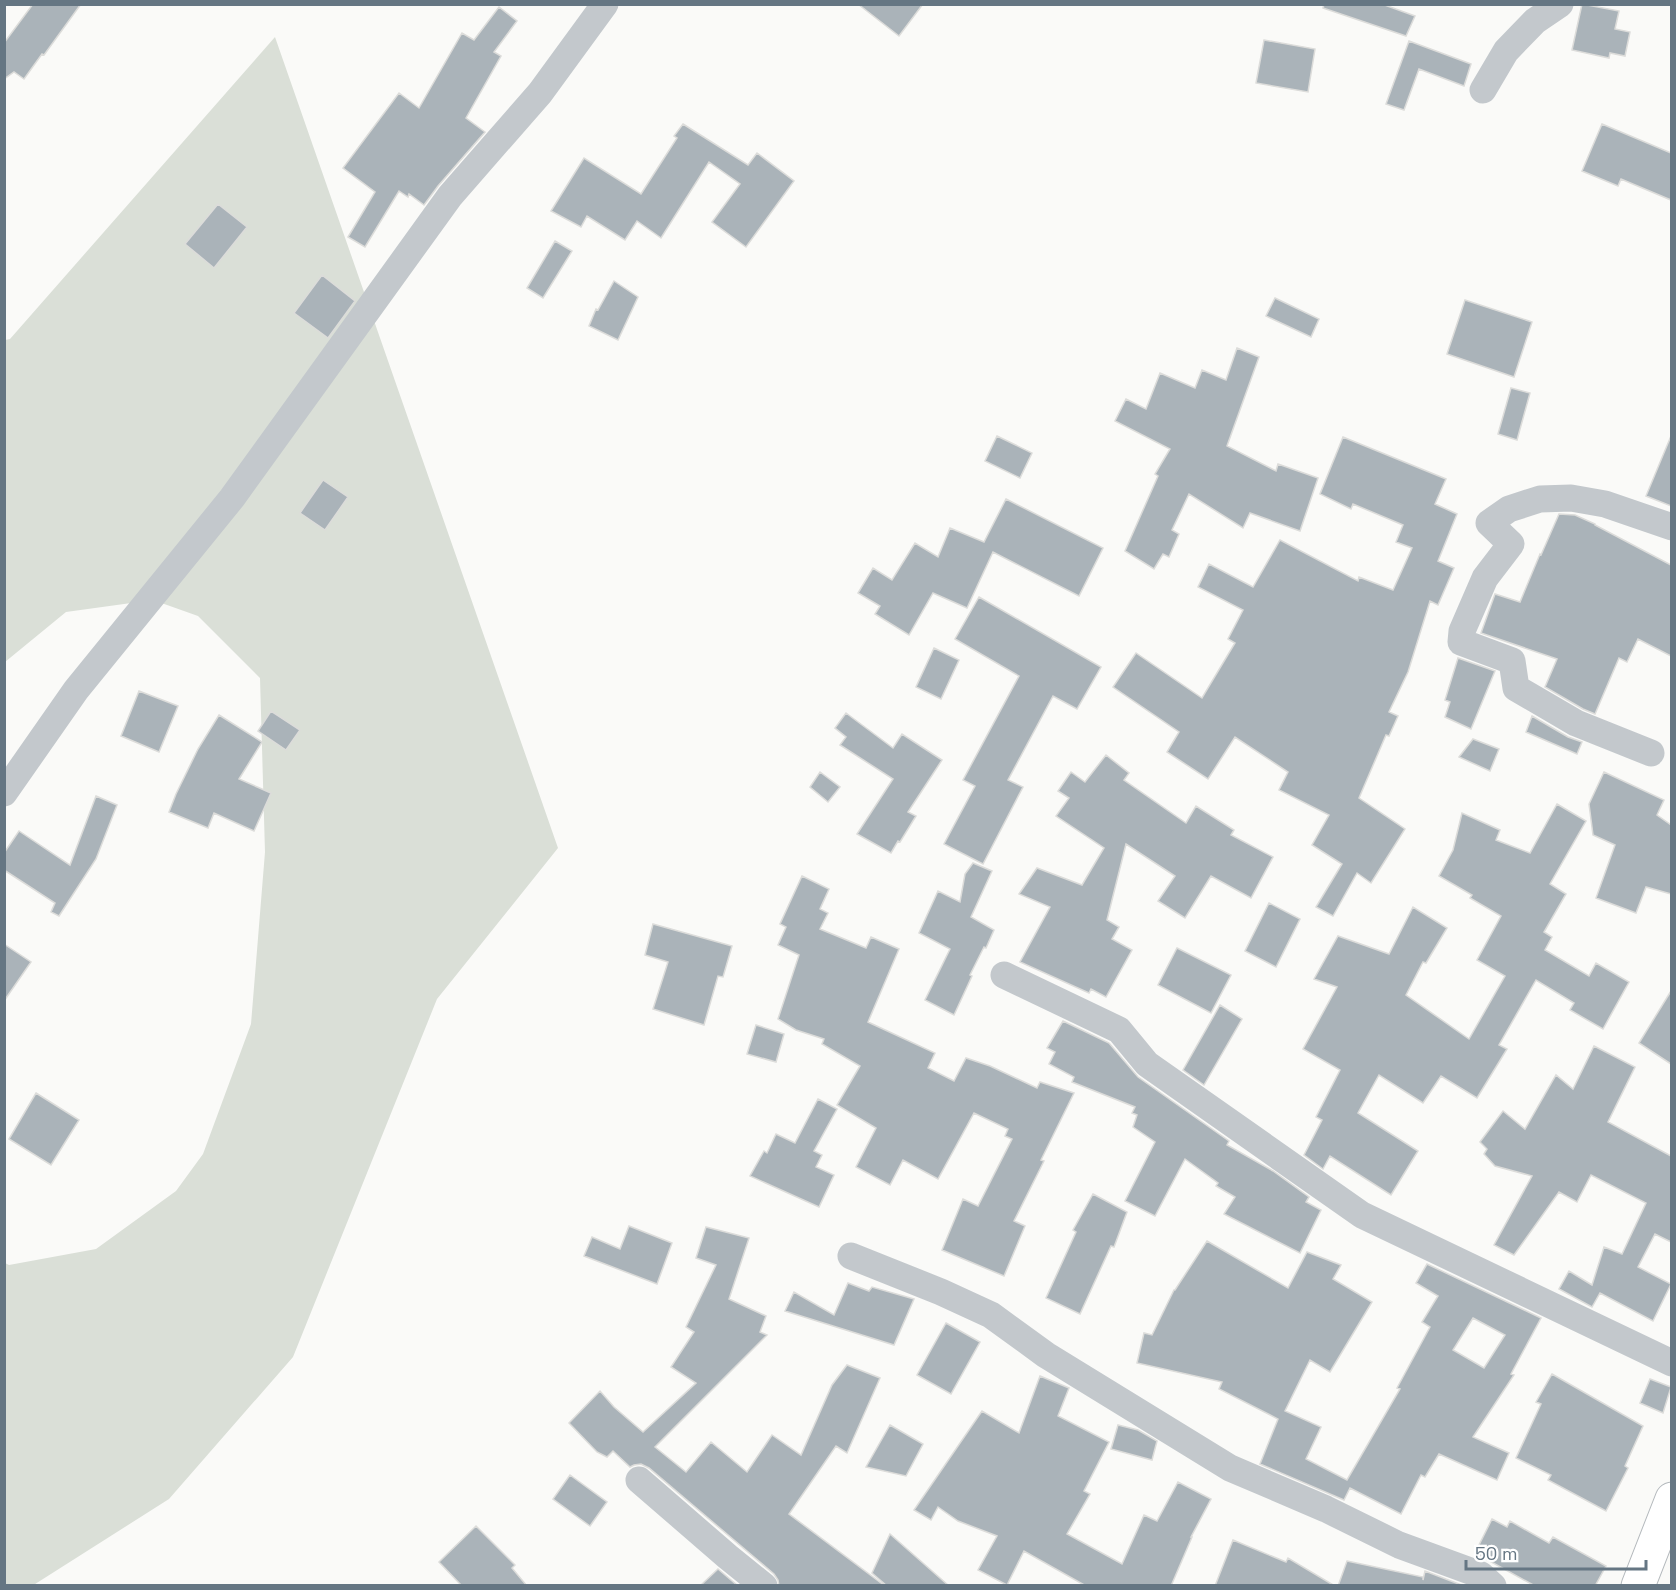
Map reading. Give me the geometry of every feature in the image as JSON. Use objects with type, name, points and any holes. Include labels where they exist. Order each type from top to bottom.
[{"type":"highway","points":[[1638,1586],[1671,1499]]},
{"type":"street","points":[[4,793],[76,690],[232,498],[450,196],[540,93],[605,4]]},
{"type":"street","points":[[1483,90],[1506,51],[1535,21],[1560,4]]},
{"type":"street","points":[[1651,753],[1576,723],[1516,688],[1512,662],[1461,642],[1462,631],[1485,578],[1511,544],[1489,523],[1509,509],[1540,499],[1571,498],[1605,504],[1671,527]]},
{"type":"street","points":[[1004,975],[1119,1030],[1147,1064],[1362,1215],[1671,1363]]},
{"type":"street","points":[[851,1256],[940,1292],[991,1316],[1046,1355],[1230,1468],[1326,1509],[1399,1545],[1481,1575],[1493,1586]]},
{"type":"street","points":[[639,1480],[764,1586]]},
{"type":"shaded area","points":[[275,37],[558,848],[437,999],[293,1357],[169,1499],[32,1586],[5,1585],[5,1263],[9,1265],[96,1249],[176,1191],[203,1154],[251,1024],[265,852],[260,678],[198,616],[153,600],[66,612],[5,662],[5,340],[10,339]]},
{"type":"building","points":[[33,4],[81,4],[24,79],[14,72],[4,79],[4,43]]},
{"type":"building","points":[[858,4],[923,4],[899,36]]},
{"type":"building","points":[[1324,4],[1382,4],[1415,16],[1406,36],[1323,8]]},
{"type":"building","points":[[1582,4],[1619,11],[1615,29],[1630,32],[1625,56],[1610,53],[1609,58],[1572,50]]},
{"type":"building","points":[[499,7],[517,21],[494,52],[501,56],[466,118],[485,132],[424,205],[409,194],[408,197],[399,191],[365,247],[348,237],[375,192],[343,168],[399,93],[419,108],[462,33],[474,40]]},
{"type":"building","points":[[1264,40],[1315,49],[1308,92],[1256,83]]},
{"type":"building","points":[[1409,41],[1471,64],[1464,86],[1419,69],[1404,110],[1386,104]]},
{"type":"building","points":[[683,124],[748,165],[757,153],[794,181],[746,247],[712,222],[740,184],[709,162],[661,238],[637,221],[625,240],[587,216],[581,227],[551,211],[584,158],[641,194],[677,138],[674,136]]},
{"type":"building","points":[[1602,124],[1671,153],[1671,200],[1621,179],[1618,186],[1582,171]]},
{"type":"building","points":[[218,204],[247,227],[214,268],[185,244]]},
{"type":"building","points":[[555,241],[572,251],[543,298],[527,288]]},
{"type":"building","points":[[322,275],[355,301],[328,338],[294,313]]},
{"type":"building","points":[[614,281],[638,297],[618,340],[589,326],[596,309],[598,310]]},
{"type":"building","points":[[1275,298],[1319,319],[1311,337],[1266,316]]},
{"type":"building","points":[[1465,300],[1532,322],[1514,377],[1447,354]]},
{"type":"building","points":[[1237,348],[1259,357],[1227,446],[1276,471],[1278,464],[1318,478],[1300,531],[1250,513],[1243,528],[1189,494],[1172,530],[1179,534],[1169,557],[1163,554],[1154,569],[1125,551],[1158,476],[1155,474],[1170,449],[1115,421],[1126,399],[1146,409],[1160,373],[1195,388],[1202,370],[1226,380]]},
{"type":"building","points":[[1511,388],[1530,393],[1517,440],[1498,434]]},
{"type":"building","points":[[997,436],[1032,453],[1020,478],[985,461]]},
{"type":"building","points":[[1671,436],[1671,506],[1646,496]]},
{"type":"building","points":[[1343,437],[1446,479],[1435,504],[1457,514],[1438,561],[1454,568],[1438,605],[1430,601],[1408,672],[1389,712],[1398,716],[1389,736],[1386,735],[1359,798],[1405,829],[1371,883],[1357,873],[1333,916],[1316,907],[1342,864],[1312,845],[1329,815],[1279,790],[1288,772],[1235,737],[1208,779],[1167,752],[1179,732],[1113,687],[1136,653],[1202,698],[1235,643],[1228,639],[1243,610],[1198,587],[1209,564],[1253,587],[1280,540],[1358,581],[1359,577],[1393,590],[1412,548],[1396,542],[1403,525],[1353,504],[1351,509],[1320,494]]},
{"type":"building","points":[[323,480],[348,497],[325,530],[300,513]]},
{"type":"building","points":[[1006,499],[1103,548],[1079,596],[993,552],[967,608],[933,593],[909,635],[875,614],[880,606],[858,593],[873,568],[892,580],[915,543],[938,557],[950,528],[984,542]]},
{"type":"building","points":[[1559,514],[1575,515],[1595,524],[1671,565],[1671,656],[1638,639],[1627,662],[1619,658],[1595,714],[1545,687],[1557,659],[1481,633],[1495,594],[1520,602]]},
{"type":"building","points":[[979,597],[1101,667],[1077,709],[1053,696],[1008,780],[1023,787],[983,864],[944,844],[975,786],[963,780],[1019,676],[955,639]]},
{"type":"building","points":[[934,648],[959,660],[941,699],[916,687]]},
{"type":"building","points":[[1458,658],[1495,671],[1471,729],[1445,717],[1450,702],[1445,700]]},
{"type":"building","points":[[139,691],[178,706],[159,752],[121,736]]},
{"type":"building","points":[[271,711],[300,730],[286,750],[258,731]]},
{"type":"building","points":[[846,713],[893,748],[902,734],[942,760],[908,812],[916,816],[891,853],[857,834],[893,779],[840,745],[846,737],[835,728]]},
{"type":"building","points":[[219,715],[262,742],[239,779],[271,793],[254,831],[214,813],[208,828],[169,812],[198,749]]},
{"type":"building","points":[[1532,716],[1568,737],[1582,742],[1577,754],[1526,732]]},
{"type":"building","points":[[1473,739],[1499,749],[1490,771],[1459,757]]},
{"type":"building","points":[[1106,755],[1129,773],[1124,780],[1186,823],[1196,806],[1234,830],[1231,835],[1273,857],[1251,898],[1211,876],[1185,918],[1158,901],[1175,876],[1126,844],[1107,920],[1119,927],[1112,939],[1132,950],[1106,997],[1091,989],[1089,993],[1020,962],[1050,907],[1019,894],[1037,868],[1082,885],[1104,848],[1056,816],[1069,798],[1058,791],[1071,772],[1085,782]]},
{"type":"building","points":[[820,772],[840,787],[828,802],[810,787]]},
{"type":"building","points":[[1604,772],[1664,800],[1657,815],[1671,825],[1671,894],[1646,887],[1636,913],[1596,898],[1615,845],[1593,835],[1589,804]]},
{"type":"building","points":[[96,796],[117,805],[96,859],[59,916],[51,912],[55,903],[4,870],[4,853],[19,831],[70,865]]},
{"type":"building","points":[[1557,804],[1586,821],[1550,884],[1566,894],[1544,932],[1552,937],[1545,950],[1589,976],[1596,963],[1629,982],[1603,1029],[1570,1010],[1574,1003],[1536,980],[1499,1045],[1507,1049],[1477,1098],[1441,1076],[1423,1103],[1379,1075],[1358,1113],[1418,1151],[1391,1195],[1330,1156],[1323,1169],[1304,1155],[1322,1120],[1316,1117],[1340,1070],[1303,1049],[1337,987],[1314,979],[1338,936],[1389,954],[1413,907],[1447,928],[1426,963],[1423,962],[1406,995],[1469,1039],[1505,976],[1477,960],[1501,916],[1470,898],[1472,895],[1439,876],[1453,850],[1462,813],[1500,830],[1496,840],[1530,853]]},
{"type":"building","points":[[973,863],[992,871],[971,917],[994,930],[970,975],[972,976],[954,1015],[925,1000],[950,949],[919,933],[938,891],[960,902],[965,874]]},
{"type":"building","points":[[802,876],[829,889],[820,909],[828,913],[820,929],[866,948],[871,937],[899,949],[868,1022],[935,1053],[928,1068],[954,1081],[966,1058],[990,1066],[1037,1088],[1040,1082],[1074,1093],[1014,1221],[1025,1226],[1004,1276],[942,1250],[963,1199],[978,1206],[1012,1139],[1005,1136],[1008,1129],[974,1113],[938,1179],[903,1160],[890,1185],[856,1167],[876,1128],[837,1105],[860,1066],[822,1044],[824,1039],[796,1030],[778,1019],[799,955],[778,945],[786,927],[780,924]]},
{"type":"building","points":[[1269,903],[1300,919],[1276,967],[1245,951]]},
{"type":"building","points":[[653,924],[732,946],[723,977],[718,976],[704,1025],[653,1009],[668,962],[645,955]]},
{"type":"building","points":[[4,944],[31,962],[4,1001]]},
{"type":"building","points":[[1177,948],[1231,975],[1211,1013],[1158,985]]},
{"type":"building","points":[[1671,991],[1671,1064],[1639,1043]]},
{"type":"building","points":[[1220,1005],[1242,1019],[1204,1085],[1183,1070]]},
{"type":"building","points":[[1063,1021],[1109,1043],[1138,1077],[1229,1141],[1227,1145],[1273,1171],[1309,1197],[1306,1202],[1321,1210],[1300,1253],[1224,1214],[1235,1197],[1216,1186],[1218,1183],[1185,1159],[1155,1216],[1125,1201],[1155,1142],[1133,1127],[1137,1115],[1132,1113],[1135,1107],[1072,1082],[1074,1077],[1049,1064],[1055,1052],[1047,1048]]},
{"type":"building","points":[[756,1025],[784,1034],[776,1062],[747,1054]]},
{"type":"building","points":[[1594,1046],[1635,1067],[1608,1122],[1671,1156],[1671,1242],[1655,1234],[1638,1267],[1671,1284],[1653,1321],[1600,1293],[1592,1307],[1559,1289],[1569,1271],[1592,1285],[1604,1247],[1622,1254],[1646,1203],[1591,1175],[1577,1202],[1559,1192],[1514,1255],[1494,1245],[1532,1176],[1495,1166],[1484,1154],[1487,1149],[1480,1142],[1503,1111],[1525,1129],[1556,1075],[1573,1089]]},
{"type":"building","points":[[36,1093],[79,1120],[51,1165],[9,1139]]},
{"type":"building","points":[[818,1099],[837,1109],[814,1151],[822,1155],[816,1167],[834,1175],[819,1207],[750,1176],[764,1151],[767,1153],[776,1134],[795,1143]]},
{"type":"building","points":[[1093,1194],[1127,1212],[1114,1247],[1111,1246],[1080,1314],[1046,1298],[1076,1232],[1073,1230]]},
{"type":"building","points":[[629,1226],[672,1243],[657,1284],[584,1256],[592,1237],[620,1249]]},
{"type":"building","points":[[706,1227],[749,1238],[729,1299],[766,1316],[760,1332],[767,1335],[655,1447],[686,1472],[711,1442],[747,1472],[772,1435],[801,1455],[832,1385],[847,1365],[880,1378],[847,1453],[836,1446],[789,1514],[885,1586],[779,1586],[774,1574],[649,1468],[641,1464],[630,1467],[613,1451],[607,1457],[597,1452],[569,1423],[600,1391],[614,1407],[643,1432],[696,1383],[671,1367],[694,1332],[686,1327],[716,1265],[696,1258]]},
{"type":"building","points":[[1207,1241],[1288,1288],[1307,1252],[1341,1265],[1333,1279],[1372,1302],[1330,1372],[1310,1360],[1285,1411],[1321,1427],[1306,1459],[1347,1480],[1400,1389],[1397,1388],[1430,1327],[1422,1322],[1438,1296],[1416,1283],[1427,1264],[1541,1318],[1511,1374],[1514,1375],[1473,1437],[1509,1453],[1497,1480],[1439,1454],[1425,1477],[1421,1475],[1401,1514],[1350,1488],[1344,1500],[1260,1464],[1278,1419],[1219,1389],[1222,1382],[1137,1363],[1144,1333],[1152,1335],[1175,1290]],"holes":[[[1473,1318],[1505,1335],[1484,1368],[1453,1350]]]},
{"type":"building","points":[[848,1283],[869,1291],[872,1287],[914,1299],[894,1345],[785,1311],[794,1292],[834,1315]]},
{"type":"building","points":[[946,1323],[980,1342],[951,1394],[917,1375]]},
{"type":"building","points":[[1552,1374],[1643,1426],[1625,1466],[1628,1468],[1606,1511],[1548,1480],[1551,1475],[1516,1458],[1541,1404],[1536,1402]]},
{"type":"building","points":[[1040,1376],[1069,1388],[1058,1416],[1109,1442],[1084,1491],[1090,1494],[1067,1534],[1122,1564],[1144,1515],[1157,1521],[1178,1482],[1211,1499],[1191,1537],[1171,1586],[1086,1586],[1024,1551],[1007,1585],[978,1570],[997,1536],[958,1521],[938,1507],[931,1520],[914,1510],[982,1411],[1019,1433]]},
{"type":"building","points":[[1650,1379],[1671,1387],[1663,1413],[1640,1403]]},
{"type":"building","points":[[890,1425],[923,1444],[906,1476],[866,1467]]},
{"type":"building","points":[[1118,1425],[1138,1430],[1157,1441],[1152,1460],[1111,1449]]},
{"type":"building","points":[[570,1475],[607,1502],[590,1526],[553,1499]]},
{"type":"building","points":[[1492,1519],[1507,1527],[1510,1521],[1549,1543],[1553,1537],[1606,1566],[1595,1586],[1535,1586],[1475,1553]]},
{"type":"building","points":[[476,1526],[515,1565],[512,1568],[527,1586],[462,1586],[439,1562]]},
{"type":"building","points":[[890,1534],[949,1586],[887,1586],[872,1573]]},
{"type":"building","points":[[1233,1540],[1286,1562],[1288,1558],[1335,1586],[1215,1586]]},
{"type":"building","points":[[1347,1561],[1423,1577],[1423,1580],[1425,1571],[1464,1586],[1338,1586]]},
{"type":"building","points":[[718,1569],[738,1586],[700,1586]]}]
